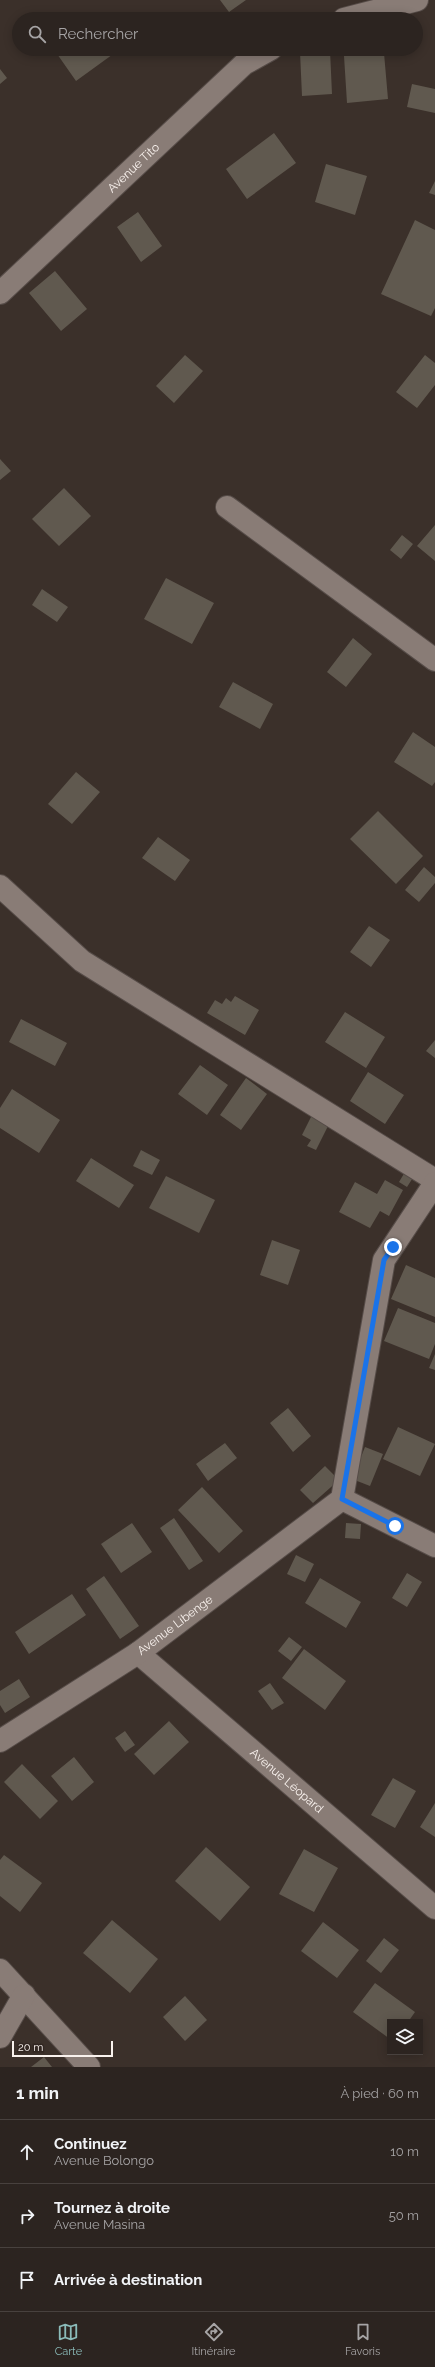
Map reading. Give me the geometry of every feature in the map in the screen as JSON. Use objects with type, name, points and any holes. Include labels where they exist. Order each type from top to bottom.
[{"type":"street","points":[[371,12],[417,0]]},
{"type":"street","name":"Avenue Tito","points":[[0,293],[244,64],[258,56]]},
{"type":"street","points":[[227,507],[435,660]]},
{"type":"street","points":[[0,886],[82,960],[435,1182],[384,1260],[342,1499],[435,1546]]},
{"type":"street","name":"Avenue Libenge","points":[[0,1741],[138,1653],[342,1499]]},
{"type":"street","name":"Avenue Léopard","points":[[138,1653],[435,1908]]},
{"type":"street","points":[[0,1970],[89,2067]]},
{"type":"street","points":[[0,2037],[24,1995]]},
{"type":"building","points":[[220,0],[246,0],[229,12]]},
{"type":"building","points":[[58,56],[110,56],[76,81]]},
{"type":"building","points":[[300,56],[330,56],[332,94],[302,96]]},
{"type":"building","points":[[344,56],[384,56],[388,99],[347,103]]},
{"type":"building","points":[[0,69],[7,78],[0,84]]},
{"type":"building","points":[[412,84],[435,89],[435,113],[407,107]]},
{"type":"building","points":[[274,133],[296,163],[247,199],[226,169]]},
{"type":"building","points":[[326,164],[367,176],[355,215],[315,202]]},
{"type":"building","points":[[435,181],[435,195],[429,193]]},
{"type":"building","points":[[138,212],[162,246],[141,262],[117,227]]},
{"type":"building","points":[[415,220],[435,230],[435,308],[431,316],[381,294]]},
{"type":"building","points":[[55,271],[87,309],[61,331],[29,293]]},
{"type":"building","points":[[185,355],[203,371],[174,403],[156,386]]},
{"type":"building","points":[[425,355],[435,363],[435,385],[417,408],[396,392]]},
{"type":"building","points":[[0,459],[11,471],[0,480]]},
{"type":"building","points":[[64,488],[91,516],[59,546],[32,519]]},
{"type":"building","points":[[435,525],[435,561],[417,546]]},
{"type":"building","points":[[402,535],[413,544],[401,559],[390,550]]},
{"type":"building","points":[[166,578],[214,603],[192,644],[144,619]]},
{"type":"building","points":[[42,589],[68,607],[57,622],[32,605]]},
{"type":"building","points":[[353,638],[372,654],[346,687],[327,672]]},
{"type":"building","points":[[233,682],[273,704],[260,729],[219,707]]},
{"type":"building","points":[[413,732],[435,747],[435,782],[432,786],[394,762]]},
{"type":"building","points":[[76,772],[100,792],[72,824],[48,804]]},
{"type":"building","points":[[378,811],[423,856],[396,884],[350,839]]},
{"type":"building","points":[[158,837],[190,860],[175,881],[142,858]]},
{"type":"building","points":[[424,867],[435,877],[435,883],[419,902],[405,890]]},
{"type":"building","points":[[369,926],[390,940],[371,967],[350,952]]},
{"type":"building","points":[[235,996],[259,1010],[245,1035],[207,1013],[215,1000],[222,1004],[226,998],[231,1002]]},
{"type":"building","points":[[345,1012],[385,1037],[366,1068],[325,1042]]},
{"type":"building","points":[[21,1019],[67,1043],[55,1066],[9,1042]]},
{"type":"building","points":[[435,1040],[435,1058],[426,1051]]},
{"type":"building","points":[[200,1065],[228,1085],[207,1115],[178,1094]]},
{"type":"building","points":[[368,1072],[404,1095],[385,1124],[350,1101]]},
{"type":"building","points":[[246,1078],[267,1094],[241,1130],[220,1115]]},
{"type":"building","points":[[12,1089],[60,1120],[39,1153],[0,1128],[0,1108]]},
{"type":"building","points":[[314,1111],[331,1120],[316,1150],[307,1146],[311,1140],[302,1135]]},
{"type":"building","points":[[141,1150],[160,1160],[152,1175],[133,1166]]},
{"type":"building","points":[[91,1158],[134,1185],[119,1208],[76,1181]]},
{"type":"building","points":[[408,1167],[416,1173],[407,1187],[399,1182]]},
{"type":"building","points":[[166,1176],[215,1200],[199,1233],[149,1208]]},
{"type":"building","points":[[385,1180],[403,1190],[389,1216],[380,1211],[370,1228],[339,1212],[355,1182],[377,1194]]},
{"type":"building","points":[[272,1240],[300,1250],[288,1285],[260,1275]]},
{"type":"building","points":[[406,1265],[435,1278],[435,1317],[391,1299]]},
{"type":"building","points":[[398,1308],[435,1323],[435,1344],[429,1359],[384,1341]]},
{"type":"building","points":[[435,1354],[435,1370],[429,1368]]},
{"type":"building","points":[[288,1408],[311,1436],[293,1452],[270,1423]]},
{"type":"building","points":[[398,1427],[435,1444],[420,1476],[383,1459]]},
{"type":"building","points":[[225,1443],[237,1458],[208,1481],[196,1464]]},
{"type":"building","points":[[365,1447],[383,1454],[370,1486],[352,1479]]},
{"type":"building","points":[[325,1466],[339,1480],[313,1503],[300,1490]]},
{"type":"building","points":[[202,1487],[243,1531],[219,1553],[178,1510]]},
{"type":"building","points":[[174,1518],[203,1561],[189,1570],[160,1528]]},
{"type":"building","points":[[132,1523],[152,1552],[121,1573],[101,1544]]},
{"type":"building","points":[[346,1523],[361,1524],[360,1539],[345,1538]]},
{"type":"building","points":[[296,1555],[314,1564],[305,1582],[287,1574]]},
{"type":"building","points":[[407,1573],[422,1582],[407,1607],[392,1598]]},
{"type":"building","points":[[104,1576],[139,1626],[120,1639],[86,1589]]},
{"type":"building","points":[[320,1578],[361,1602],[346,1628],[305,1603]]},
{"type":"building","points":[[72,1594],[86,1615],[29,1654],[15,1632]]},
{"type":"building","points":[[289,1637],[302,1647],[291,1661],[278,1651]]},
{"type":"building","points":[[304,1649],[346,1681],[325,1710],[282,1678]]},
{"type":"building","points":[[19,1679],[30,1697],[5,1713],[0,1705],[0,1691]]},
{"type":"building","points":[[270,1683],[284,1703],[272,1710],[258,1691]]},
{"type":"building","points":[[169,1721],[189,1742],[154,1775],[134,1754]]},
{"type":"building","points":[[125,1731],[135,1745],[125,1752],[115,1738]]},
{"type":"building","points":[[74,1757],[94,1782],[72,1801],[51,1776]]},
{"type":"building","points":[[22,1764],[58,1801],[40,1819],[4,1782]]},
{"type":"building","points":[[393,1778],[416,1791],[395,1828],[371,1815]]},
{"type":"building","points":[[435,1803],[435,1837],[420,1827]]},
{"type":"building","points":[[206,1847],[250,1887],[220,1921],[175,1881]]},
{"type":"building","points":[[304,1849],[338,1868],[314,1912],[279,1894]]},
{"type":"building","points":[[4,1855],[42,1883],[20,1912],[0,1896],[0,1860]]},
{"type":"building","points":[[112,1920],[158,1959],[130,1993],[83,1953]]},
{"type":"building","points":[[323,1922],[359,1950],[337,1978],[301,1951]]},
{"type":"building","points":[[384,1938],[399,1950],[381,1973],[366,1961]]},
{"type":"building","points":[[375,1983],[415,2012],[410,2019],[387,2019],[387,2037],[353,2012]]},
{"type":"building","points":[[185,1996],[207,2020],[185,2041],[163,2017]]},
{"type":"building","points":[[44,2057],[52,2067],[31,2067]]},
{"type":"route","points":[[393,1247],[384,1260],[342,1499],[395,1526]]}]
